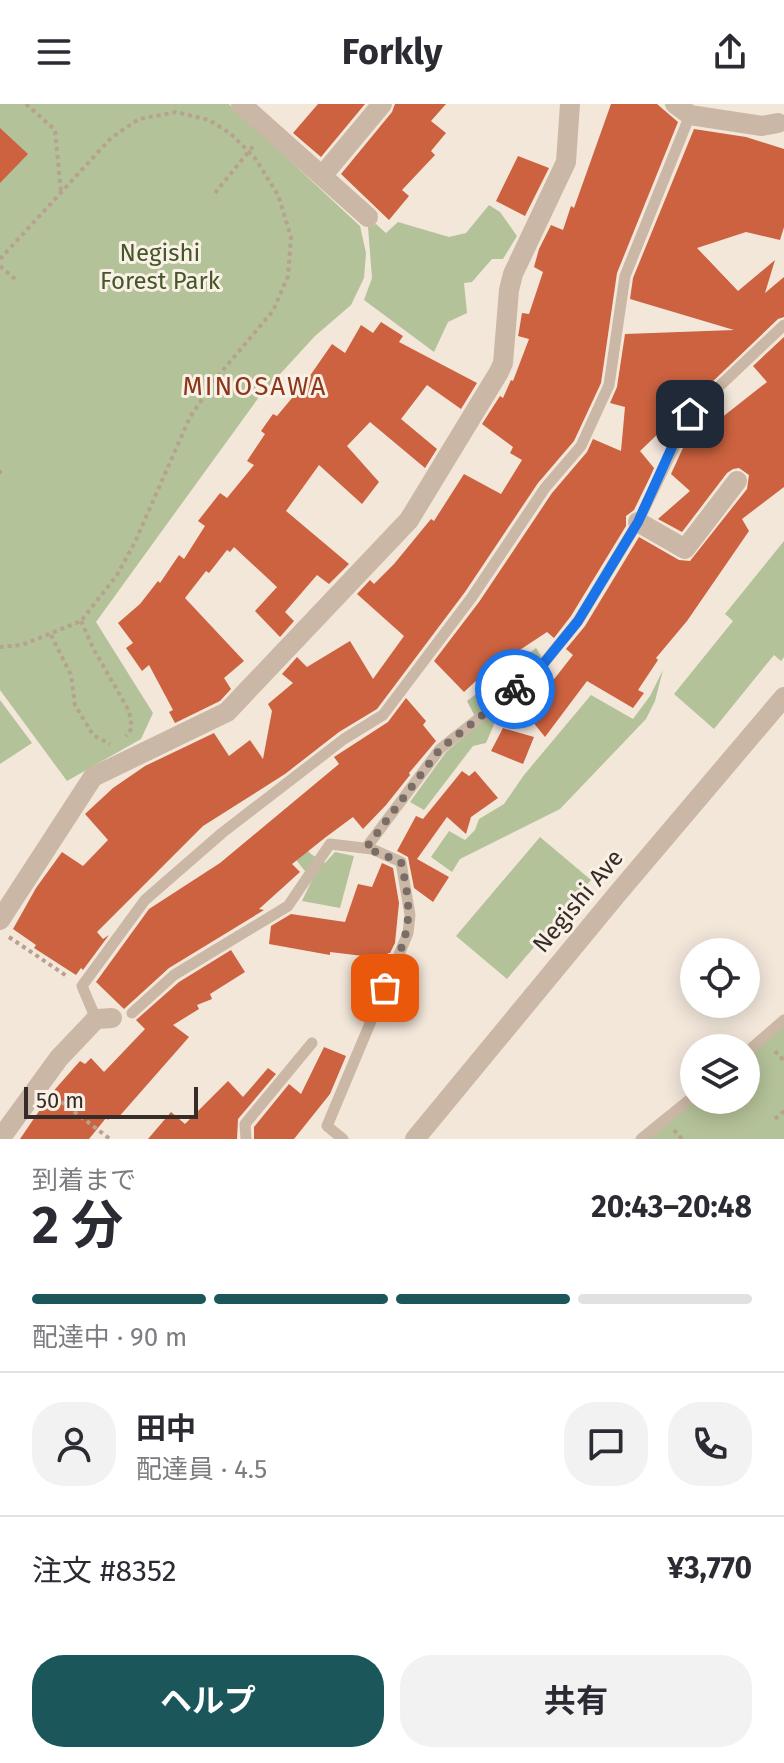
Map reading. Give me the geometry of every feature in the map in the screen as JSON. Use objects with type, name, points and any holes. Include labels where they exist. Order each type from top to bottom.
[{"type":"street","points":[[241,104],[368,217]]},
{"type":"street","points":[[322,176],[382,104]]},
{"type":"street","points":[[0,920],[93,777],[121,755],[227,712],[409,520],[503,363],[513,274],[566,162],[570,104]]},
{"type":"street","points":[[764,104],[781,124]]},
{"type":"street","points":[[682,109],[762,126],[781,124]]},
{"type":"street","points":[[638,522],[685,549],[737,481]]},
{"type":"street","name":"Negishi Ave","points":[[415,1139],[784,697]]},
{"type":"street","points":[[0,1139],[59,1058],[113,1017]]},
{"type":"lane","points":[[343,1139],[327,1126],[408,933],[410,915],[401,862],[366,848],[330,844],[288,906],[174,975],[113,1017],[82,986],[145,900],[222,833],[344,739],[383,715],[472,597],[545,488],[581,446],[609,385],[625,276],[682,109]]},
{"type":"lane","points":[[366,848],[440,749],[535,674],[578,621],[638,522],[690,414],[783,327]]},
{"type":"lane","points":[[760,1041],[784,1020]]},
{"type":"lane","points":[[246,1139],[245,1124],[312,1043]]},
{"type":"lane","points":[[641,1139],[680,1107]]},
{"type":"path","points":[[26,104],[55,130],[61,193]]},
{"type":"path","points":[[0,259],[111,138],[139,119],[176,112],[209,120],[231,134],[248,152],[278,195],[291,237],[288,276],[273,311],[218,376],[190,417],[135,542],[117,575],[81,621],[22,645],[0,647]]},
{"type":"path","points":[[215,193],[268,128]]},
{"type":"path","points":[[0,266],[16,280]]},
{"type":"path","points":[[51,635],[71,675],[75,705],[93,735],[121,755],[132,728],[129,711],[81,621]]},
{"type":"path","points":[[0,932],[82,986]]},
{"type":"path","points":[[40,1085],[110,1139]]},
{"type":"path","points":[[775,1119],[784,1111]]},
{"type":"green space","name":"Negishi Forest Park","points":[[0,104],[229,104],[360,226],[366,253],[364,278],[351,305],[315,336],[259,397],[96,622],[153,713],[141,739],[67,781],[0,690]]},
{"type":"green space","points":[[489,205],[500,212],[517,236],[503,259],[492,259],[472,282],[464,283],[467,313],[448,322],[434,352],[364,300],[372,278],[368,227],[376,224],[386,233],[398,222],[449,237],[466,233]]},
{"type":"green space","points":[[784,541],[784,657],[781,661],[774,655],[714,729],[674,694],[733,621],[725,614]]},
{"type":"green space","points":[[536,648],[549,669],[516,703],[512,721],[496,720],[486,743],[473,746],[424,810],[410,802],[446,752],[479,724],[467,701]]},
{"type":"green space","points":[[663,670],[655,701],[646,719],[560,809],[460,859],[452,872],[431,857],[449,831],[465,840],[475,830],[479,819],[504,804],[524,775],[591,695],[633,719],[650,696]]},
{"type":"green space","points":[[0,700],[32,743],[0,764]]},
{"type":"green space","points":[[292,835],[325,863],[335,852],[354,856],[340,908],[302,901],[312,880],[282,842]]},
{"type":"green space","points":[[540,837],[591,880],[507,979],[456,936]]},
{"type":"green space","points":[[784,1026],[784,1139],[646,1139],[680,1113],[760,1114],[760,1046]]},
{"type":"building","points":[[318,104],[365,104],[321,157],[293,133]]},
{"type":"building","points":[[395,104],[446,104],[431,121],[446,133],[431,151],[435,155],[402,190],[409,196],[389,220],[341,174],[392,112]]},
{"type":"building","points":[[611,104],[657,104],[678,122],[617,273],[601,383],[574,441],[538,483],[465,592],[377,709],[339,732],[285,774],[203,826],[97,932],[103,939],[109,935],[76,975],[34,948],[36,945],[13,929],[36,888],[62,852],[83,866],[108,840],[85,814],[113,788],[145,766],[214,733],[229,756],[250,740],[263,759],[272,711],[268,704],[293,683],[282,674],[297,657],[307,667],[350,641],[373,679],[404,636],[357,594],[370,580],[374,584],[431,519],[434,521],[464,474],[501,494],[522,460],[510,453],[513,447],[482,424],[513,381],[529,339],[518,336],[522,313],[529,314],[543,272],[534,267],[539,249],[551,225],[563,230],[571,206],[574,208]]},
{"type":"building","points":[[0,128],[28,154],[0,183]]},
{"type":"building","points":[[694,129],[746,137],[784,149],[784,227],[780,240],[746,232],[697,248],[738,291],[775,260],[765,293],[784,277],[784,317],[778,319],[640,451],[654,468],[651,475],[634,510],[626,516],[626,526],[571,616],[554,638],[547,632],[506,659],[503,656],[464,692],[434,661],[479,602],[552,493],[587,452],[593,439],[621,451],[625,407],[610,403],[617,387],[625,334],[734,330],[630,299],[633,278]]},
{"type":"building","points":[[518,156],[549,168],[525,216],[496,201]]},
{"type":"building","points":[[381,322],[403,336],[399,342],[477,383],[461,409],[427,385],[401,419],[437,449],[425,468],[370,422],[347,446],[379,482],[362,504],[319,465],[286,511],[349,564],[329,584],[317,575],[285,612],[294,621],[280,637],[255,611],[277,587],[234,547],[230,552],[227,550],[209,573],[206,571],[185,598],[244,661],[224,678],[231,689],[220,701],[175,723],[169,712],[173,710],[149,665],[142,671],[126,648],[133,643],[118,623],[140,604],[158,581],[160,583],[179,555],[184,559],[205,526],[198,521],[220,493],[227,498],[254,465],[247,461],[265,434],[261,431],[273,414],[277,416],[307,380],[332,344],[345,353],[361,325],[373,333]]},
{"type":"building","points":[[784,337],[784,487],[742,519],[749,531],[687,621],[656,658],[658,660],[638,690],[644,693],[633,708],[587,681],[545,737],[515,700],[526,692],[537,701],[573,655],[566,649],[585,626],[639,537],[679,560],[690,561],[747,489],[749,475],[739,468],[733,469],[682,532],[658,519],[690,491],[671,474],[683,448],[767,382],[753,366]]},
{"type":"building","points":[[406,698],[426,721],[423,725],[436,741],[363,829],[353,817],[326,837],[292,864],[300,872],[259,909],[264,910],[169,968],[124,1009],[96,982],[149,909],[220,863],[339,764],[334,757],[388,722]]},
{"type":"building","points":[[503,728],[534,737],[523,764],[491,751]]},
{"type":"building","points":[[462,771],[469,776],[475,771],[498,798],[471,817],[466,834],[447,817],[417,859],[449,877],[433,902],[414,888],[408,857],[397,851],[416,816],[423,819]]},
{"type":"building","points":[[382,863],[393,868],[399,903],[395,943],[388,953],[388,959],[330,952],[330,955],[269,944],[271,926],[291,914],[345,922],[358,884],[372,887]]},
{"type":"building","points":[[231,950],[245,972],[210,994],[212,999],[197,1005],[199,1009],[173,1025],[189,1037],[117,1119],[112,1115],[108,1120],[106,1118],[89,1139],[20,1139],[50,1095],[80,1061],[85,1064],[91,1058],[104,1072],[145,1029],[136,1020],[179,982]]},
{"type":"building","points":[[324,1047],[346,1056],[330,1094],[294,1139],[254,1139],[254,1127],[289,1084],[301,1094]]},
{"type":"building","points":[[268,1068],[276,1074],[238,1119],[237,1139],[148,1139],[171,1112],[185,1124],[228,1081],[243,1097]]},
{"type":"way so far","points":[[385,988],[408,933],[410,915],[401,862],[366,848],[440,749],[515,689]]},
{"type":"district","name":"MINOSAWA","points":[[255,386]]},
{"type":"route","points":[[515,689],[535,674],[578,621],[638,522],[690,414]]}]
